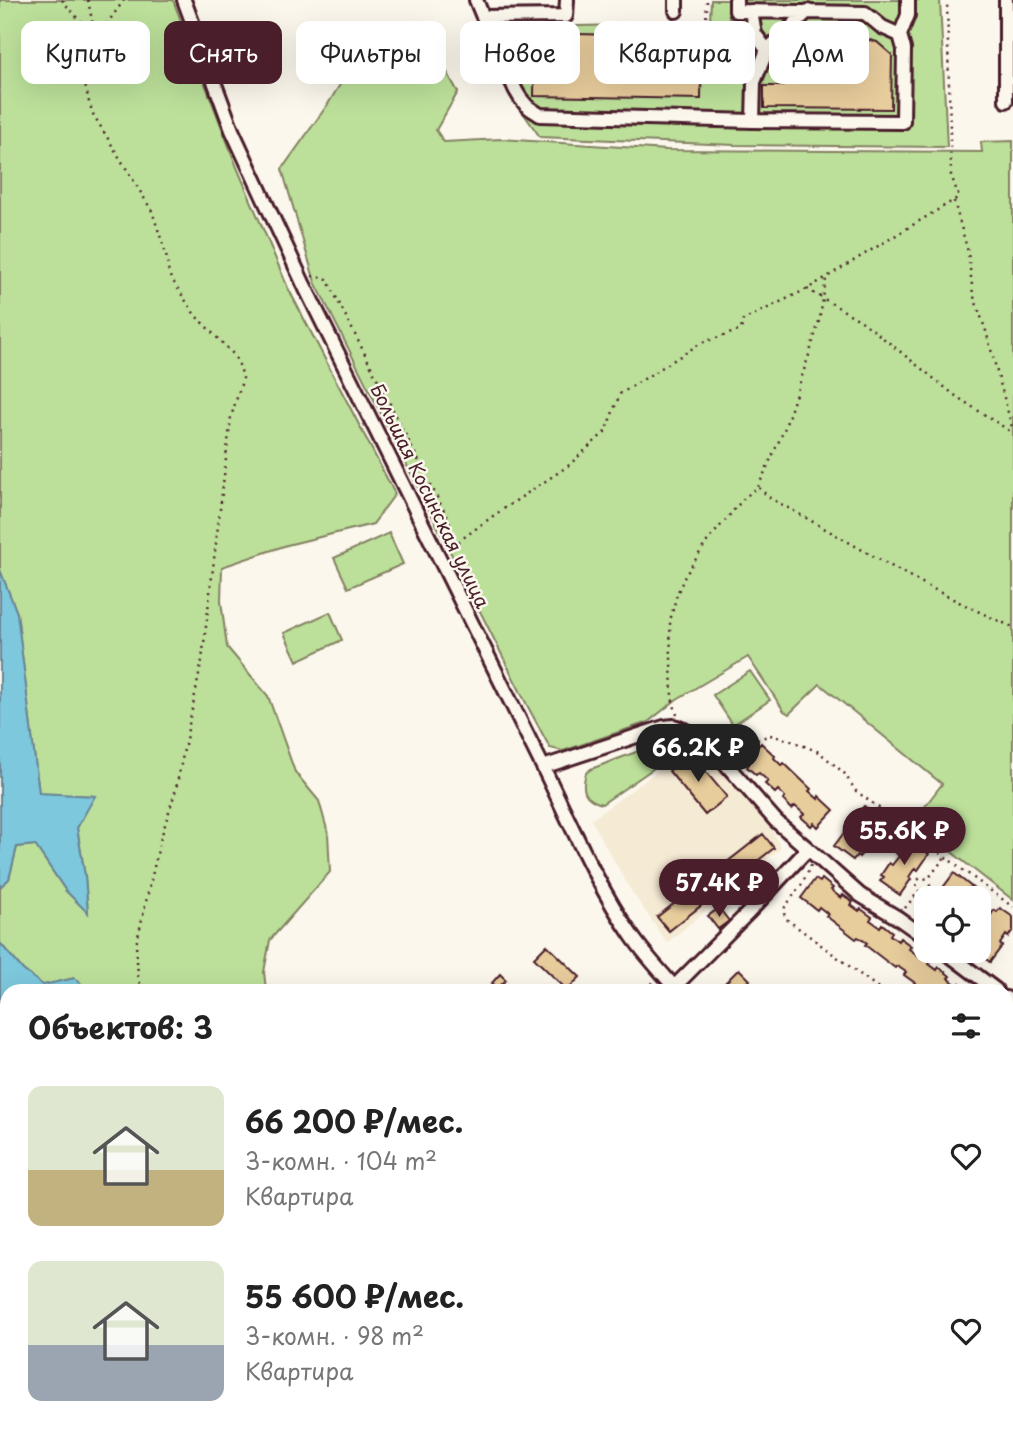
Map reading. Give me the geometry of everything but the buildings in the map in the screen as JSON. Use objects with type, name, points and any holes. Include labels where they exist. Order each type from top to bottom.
[{"type":"street","name":"Большая Косинская улица","points":[[184,0],[232,130],[304,285],[579,844],[632,936],[672,984]]},
{"type":"street","points":[[476,0],[483,17],[566,16],[567,0]]},
{"type":"street","points":[[736,0],[736,11],[865,13],[882,27],[900,35]]},
{"type":"street","points":[[512,84],[526,106],[540,115],[903,122],[904,49],[900,35],[908,15],[908,0]]},
{"type":"street","points":[[1006,0],[1006,101]]},
{"type":"street","points":[[751,11],[755,34],[767,50]]},
{"type":"street","points":[[753,121],[754,82],[767,50],[808,11]]},
{"type":"street","points":[[543,767],[664,727],[682,729],[710,746],[776,821],[860,895],[914,929]]},
{"type":"street","points":[[681,984],[748,913],[812,852]]},
{"type":"street","points":[[960,963],[988,984]]},
{"type":"path","points":[[62,0],[81,21]]},
{"type":"path","points":[[88,0],[93,21]]},
{"type":"path","points":[[109,21],[124,0]]},
{"type":"path","points":[[706,21],[707,0]]},
{"type":"path","points":[[439,557],[493,516],[568,466],[605,432],[620,394],[701,343],[741,330],[743,320],[807,289],[959,197],[951,175],[947,0]]},
{"type":"path","points":[[86,84],[93,114],[152,211],[166,254],[169,275],[195,315],[234,355],[243,378],[231,417],[202,660],[176,789],[160,841],[136,946],[140,984]]},
{"type":"path","points":[[954,201],[968,252],[973,294],[986,331],[1013,433]]},
{"type":"path","points":[[304,274],[327,279],[451,525]]},
{"type":"path","points":[[682,729],[671,698],[670,621],[677,594],[706,543],[744,498],[758,487],[783,429],[809,355],[820,318],[826,277]]},
{"type":"path","points":[[807,289],[863,322],[957,397],[1013,433]]},
{"type":"path","points":[[758,487],[770,498],[886,564],[941,594],[1013,627]]},
{"type":"path","points":[[719,756],[770,735],[819,752],[844,773],[856,791],[1013,907]]},
{"type":"path","points":[[881,850],[881,840],[896,821]]},
{"type":"path","points":[[812,852],[802,884],[785,907],[785,918],[873,984]]},
{"type":"path","points":[[928,879],[945,857]]},
{"type":"path","points":[[916,886],[917,880],[928,879]]},
{"type":"path","points":[[928,879],[930,886]]},
{"type":"path","points":[[898,918],[914,897]]},
{"type":"path","points":[[651,984],[654,979]]},
{"type":"shaded area","points":[[693,745],[713,755],[773,832],[781,848],[667,943],[630,889],[591,820]]},
{"type":"green space","points":[[0,0],[173,0],[181,21],[164,21],[164,84],[205,84],[288,288],[395,494],[373,524],[287,545],[222,567],[221,601],[227,647],[268,696],[295,772],[319,801],[328,833],[330,872],[270,940],[264,972],[265,984],[81,984],[74,978],[40,984],[23,970],[0,943],[0,887],[9,879],[17,847],[35,845],[66,891],[88,912],[77,828],[94,796],[39,794],[17,613],[0,570]]},
{"type":"green space","points":[[711,0],[729,0],[729,21],[710,21]]},
{"type":"green space","points":[[732,0],[940,0],[947,147],[735,145],[540,137],[503,84],[580,84],[580,26],[594,26],[594,84],[755,84],[755,21],[731,21]]},
{"type":"green space","points":[[446,70],[458,92],[436,130],[444,142],[501,139],[667,150],[982,152],[981,142],[1013,141],[1013,900],[913,822],[942,784],[820,684],[789,714],[784,711],[748,657],[677,699],[648,722],[563,751],[550,748],[315,282],[282,169],[340,84],[446,84]]},
{"type":"green space","points":[[389,533],[403,564],[348,588],[334,558]]},
{"type":"green space","points":[[330,612],[342,640],[297,661],[284,633]]},
{"type":"green space","points":[[750,671],[770,700],[733,725],[713,695]]},
{"type":"green space","points":[[660,743],[674,745],[674,752],[670,757],[602,804],[585,793],[586,773],[591,769]]},
{"type":"water","points":[[0,570],[17,613],[39,793],[95,796],[77,828],[88,913],[66,891],[35,845],[17,847],[9,879],[0,887]]},
{"type":"water","points":[[0,943],[23,970],[42,984],[0,984]]},
{"type":"water","points":[[75,978],[82,984],[48,984]]}]
